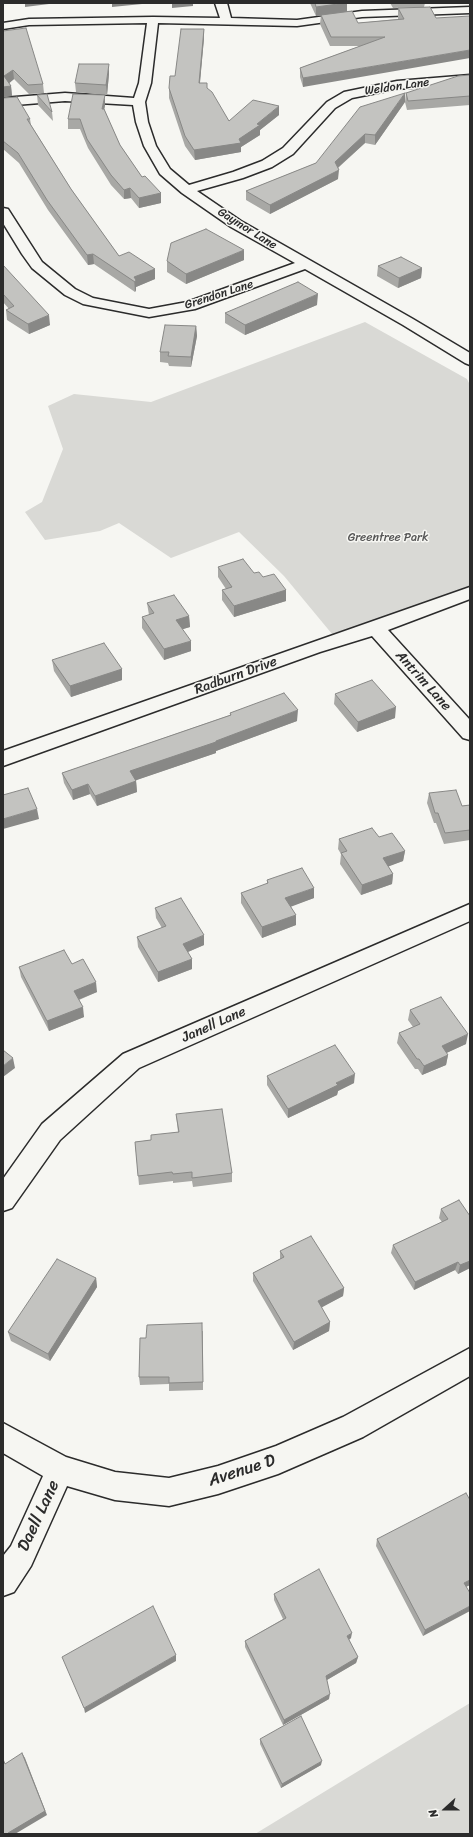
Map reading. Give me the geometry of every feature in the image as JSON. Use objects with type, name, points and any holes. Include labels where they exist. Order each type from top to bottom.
[{"type":"street","points":[[221,3],[226,21]]},
{"type":"street","points":[[3,26],[29,22],[154,20],[297,22],[362,14],[465,8]]},
{"type":"street","name":"Gaymor Lane","points":[[154,20],[145,83],[139,102],[142,122],[150,146],[166,171],[186,190],[236,224],[408,322],[470,360]]},
{"type":"street","name":"Weldon Lane","points":[[186,190],[238,175],[267,164],[288,152],[331,105],[348,96],[397,85],[470,79]]},
{"type":"street","points":[[3,102],[65,97],[139,102]]},
{"type":"street","name":"Grendon Lane","points":[[3,212],[37,265],[70,292],[88,301],[117,308],[149,313],[190,306],[306,264]]},
{"type":"street","name":"Radburn Drive","points":[[3,759],[313,648],[376,628],[470,593]]},
{"type":"street","name":"Antrim Lane","points":[[376,628],[470,733]]},
{"type":"street","name":"Janell Lane","points":[[3,1200],[51,1132],[91,1095],[132,1061],[470,912]]},
{"type":"street","name":"Avenue D","points":[[3,1437],[60,1470],[115,1486],[169,1492],[218,1480],[278,1460],[353,1428],[470,1362]]},
{"type":"street","name":"Daell Lane","points":[[3,1581],[21,1556],[60,1470]]},
{"type":"green space","name":"Greentree Park","points":[[365,322],[467,379],[470,385],[470,593],[337,640],[284,576],[239,532],[171,558],[119,523],[100,531],[45,540],[25,512],[42,502],[63,449],[48,406],[74,394],[151,402]]},
{"type":"green space","points":[[470,1703],[470,1834],[255,1834]]},
{"type":"building","points":[[315,3],[345,3],[316,7]]},
{"type":"building","points":[[430,7],[436,18],[470,16],[470,50],[303,78],[300,68],[385,37],[331,37],[321,15],[352,11],[358,23],[404,19],[398,8]]},
{"type":"building","points":[[26,28],[43,84],[28,85],[13,70],[4,76],[11,86],[3,87],[3,31]]},
{"type":"building","points":[[181,29],[204,29],[199,83],[207,83],[207,88],[212,92],[229,121],[253,100],[279,106],[257,124],[260,125],[239,139],[241,143],[194,150],[185,136],[169,88],[170,76],[175,76]]},
{"type":"building","points":[[79,64],[109,64],[106,85],[75,83]]},
{"type":"building","points":[[470,75],[470,96],[408,101],[406,93],[458,76]]},
{"type":"building","points":[[405,93],[375,135],[365,134],[335,162],[339,170],[270,205],[246,191],[316,163],[360,107]]},
{"type":"building","points":[[47,94],[52,112],[37,95]]},
{"type":"building","points":[[73,94],[105,95],[102,109],[104,109],[120,145],[142,177],[145,176],[161,193],[139,198],[130,188],[124,190],[111,175],[87,139],[80,119],[68,119]]},
{"type":"building","points":[[17,97],[30,119],[27,119],[71,189],[119,256],[129,252],[155,269],[134,277],[136,280],[135,282],[93,254],[87,255],[47,200],[18,153],[3,141],[3,98]]},
{"type":"building","points":[[206,229],[244,250],[186,274],[167,261],[171,243]]},
{"type":"building","points":[[401,257],[422,268],[399,278],[378,266]]},
{"type":"building","points":[[3,265],[49,315],[28,324],[6,310],[14,306],[3,294]]},
{"type":"building","points":[[298,282],[318,294],[245,325],[225,313]]},
{"type":"building","points":[[165,325],[196,326],[191,357],[168,356],[169,352],[160,352]]},
{"type":"building","points":[[243,559],[254,573],[259,572],[263,577],[274,574],[286,590],[234,606],[222,590],[232,587],[218,567]]},
{"type":"building","points":[[174,595],[189,616],[176,620],[191,641],[164,649],[142,617],[154,613],[147,603]]},
{"type":"building","points":[[104,643],[122,669],[70,686],[52,660]]},
{"type":"building","points":[[372,680],[396,707],[358,722],[335,694]]},
{"type":"building","points":[[284,693],[298,710],[216,742],[130,771],[136,781],[95,796],[88,784],[72,790],[62,773],[231,715],[230,713]]},
{"type":"building","points":[[28,788],[37,809],[3,819],[3,795]]},
{"type":"building","points":[[456,790],[462,806],[470,805],[470,830],[445,833],[438,813],[435,813],[429,793]]},
{"type":"building","points":[[372,828],[379,837],[392,833],[405,851],[383,858],[393,874],[362,885],[341,853],[347,851],[339,839]]},
{"type":"building","points":[[302,868],[314,888],[285,898],[296,915],[262,927],[241,893],[268,883],[267,880]]},
{"type":"building","points":[[181,898],[204,935],[183,944],[192,959],[158,972],[137,937],[166,926],[155,908]]},
{"type":"building","points":[[64,950],[72,964],[83,959],[96,982],[74,991],[83,1007],[47,1021],[19,967]]},
{"type":"building","points":[[441,997],[468,1034],[442,1046],[448,1055],[424,1066],[419,1059],[417,1059],[399,1033],[420,1024],[410,1010]]},
{"type":"building","points":[[335,1045],[355,1074],[336,1083],[338,1085],[288,1109],[267,1076]]},
{"type":"building","points":[[3,1050],[13,1058],[3,1066]]},
{"type":"building","points":[[222,1109],[232,1173],[192,1178],[192,1172],[173,1174],[172,1172],[138,1176],[135,1142],[151,1140],[151,1135],[179,1132],[176,1114]]},
{"type":"building","points":[[459,1200],[470,1216],[470,1261],[460,1265],[458,1262],[415,1282],[393,1245],[448,1219],[441,1209]]},
{"type":"building","points":[[311,1236],[344,1288],[318,1301],[330,1322],[294,1342],[253,1273],[284,1257],[280,1251]]},
{"type":"building","points":[[57,1259],[96,1278],[48,1354],[8,1332]]},
{"type":"building","points":[[202,1323],[203,1382],[169,1383],[169,1377],[139,1377],[140,1338],[146,1338],[147,1325]]},
{"type":"building","points":[[466,1493],[470,1500],[470,1580],[464,1583],[470,1593],[470,1606],[425,1630],[377,1539]]},
{"type":"building","points":[[319,1569],[352,1633],[347,1636],[358,1657],[326,1676],[330,1694],[284,1720],[245,1641],[286,1618],[274,1594]]},
{"type":"building","points":[[153,1606],[176,1655],[84,1708],[62,1657]]},
{"type":"building","points":[[301,1716],[322,1761],[282,1784],[260,1739]]},
{"type":"building","points":[[22,1753],[45,1811],[8,1834],[3,1834],[3,1759],[5,1764]]}]
